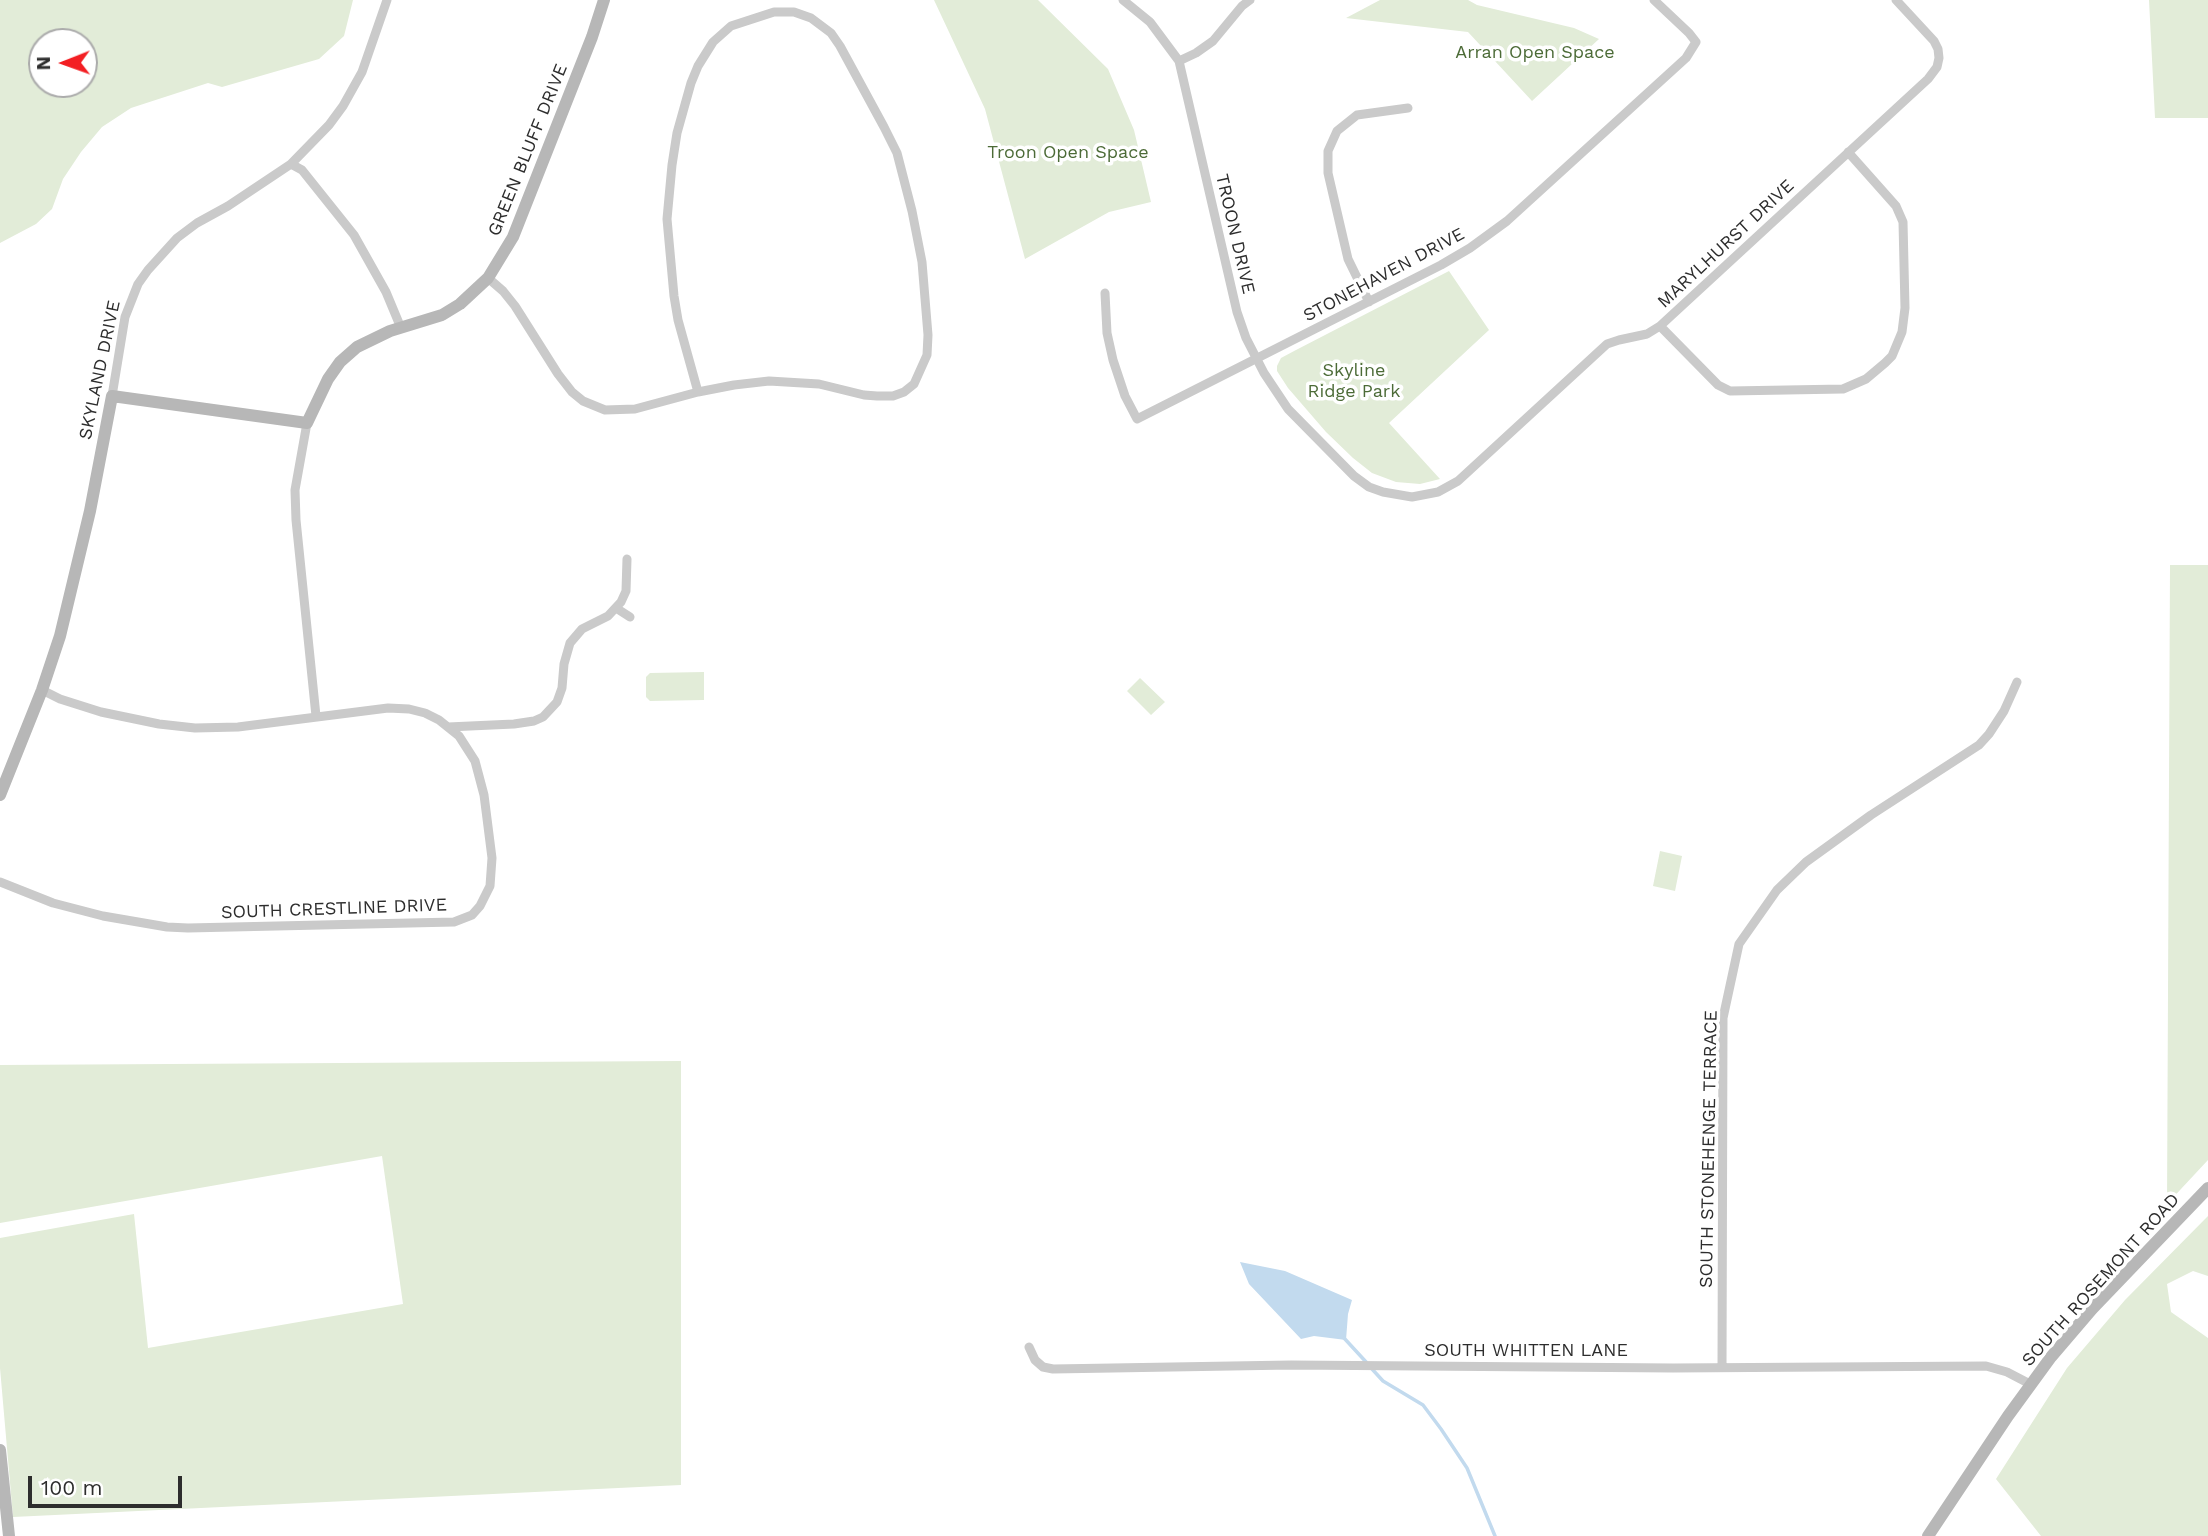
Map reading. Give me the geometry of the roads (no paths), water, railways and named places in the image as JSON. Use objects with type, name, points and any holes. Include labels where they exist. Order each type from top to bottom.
[{"type":"street","name":"SKYLAND DRIVE","points":[[0,795],[42,690],[67,610],[92,499],[125,317],[138,284],[172,243],[197,223],[291,164],[329,125],[362,72],[387,0]]},
{"type":"street","name":"GREEN BLUFF DRIVE","points":[[316,716],[295,490],[307,423],[328,379],[351,352],[372,339],[447,313],[488,278],[513,237],[604,0]]},
{"type":"street","name":"TROON DRIVE","points":[[1123,0],[1150,22],[1179,61],[1237,312],[1246,338],[1288,409],[1342,466]]},
{"type":"street","points":[[1179,61],[1207,47],[1250,0]]},
{"type":"street","name":"STONEHAVEN DRIVE","points":[[1105,293],[1107,333],[1113,360],[1125,396],[1137,419],[1441,265],[1507,221],[1686,58],[1696,42],[1654,0]]},
{"type":"street","name":"MARYLHURST DRIVE","points":[[1342,466],[1369,487],[1395,495],[1412,497],[1438,492],[1461,478],[1607,344],[1647,334],[1660,326],[1928,79],[1937,67],[1938,49],[1934,41],[1896,0]]},
{"type":"street","points":[[488,278],[509,299],[572,392],[583,401],[606,410],[635,409],[698,392],[750,382],[819,384],[864,395],[892,396],[905,392],[914,384],[927,355],[928,335],[922,262],[912,211],[897,153],[840,46],[822,24],[803,15],[783,12],[764,14],[731,26],[720,34],[698,66],[682,110],[672,165],[667,219],[668,250],[678,320],[698,392]]},
{"type":"street","points":[[1369,302],[1346,250],[1328,173],[1328,151],[1337,131],[1357,115],[1408,108]]},
{"type":"street","points":[[1660,326],[1718,385],[1730,391],[1843,388],[1866,379],[1885,363],[1892,356],[1902,332],[1905,308],[1903,222],[1896,206],[1848,152]]},
{"type":"street","points":[[291,164],[302,170],[354,234],[386,292],[401,328]]},
{"type":"street","points":[[112,396],[307,423]]},
{"type":"street","points":[[448,727],[514,724],[542,717],[557,702],[570,643],[582,629],[608,616],[626,591],[627,559]]},
{"type":"street","points":[[616,608],[630,617]]},
{"type":"street","name":"SOUTH STONEHENGE TERRACE","points":[[1722,1367],[1723,1018],[1739,944],[1777,890],[1806,862],[1871,815],[1979,744],[2004,711],[2017,682]]},
{"type":"street","name":"SOUTH CRESTLINE DRIVE","points":[[0,882],[76,910],[167,927],[217,928],[438,923],[466,918],[480,906],[490,886],[492,858],[480,776],[460,736],[425,713],[398,708],[238,727],[177,727],[82,707],[42,690]]},
{"type":"street","name":"SOUTH ROSEMONT ROAD","points":[[1928,1536],[2030,1384],[2092,1309],[2208,1188]]},
{"type":"street","name":"SOUTH WHITTEN LANE","points":[[1029,1347],[1035,1360],[1043,1367],[1054,1369],[1291,1365],[1986,1366],[2007,1372],[2030,1384]]},
{"type":"street","points":[[0,1450],[9,1536]]},
{"type":"water","points":[[1240,1262],[1285,1271],[1352,1300],[1346,1340],[1314,1336],[1301,1339],[1249,1284]]},
{"type":"waterway","points":[[1344,1338],[1367,1363]]},
{"type":"waterway","points":[[1372,1369],[1383,1381],[1423,1405],[1441,1429],[1467,1468],[1495,1536]]},
{"type":"park label","name":"Arran Open Space","points":[[1535,53]]},
{"type":"park label","name":"Troon Open Space","points":[[1068,153]]},
{"type":"park label","name":"Skyline Ridge Park","points":[[1354,381]]}]
